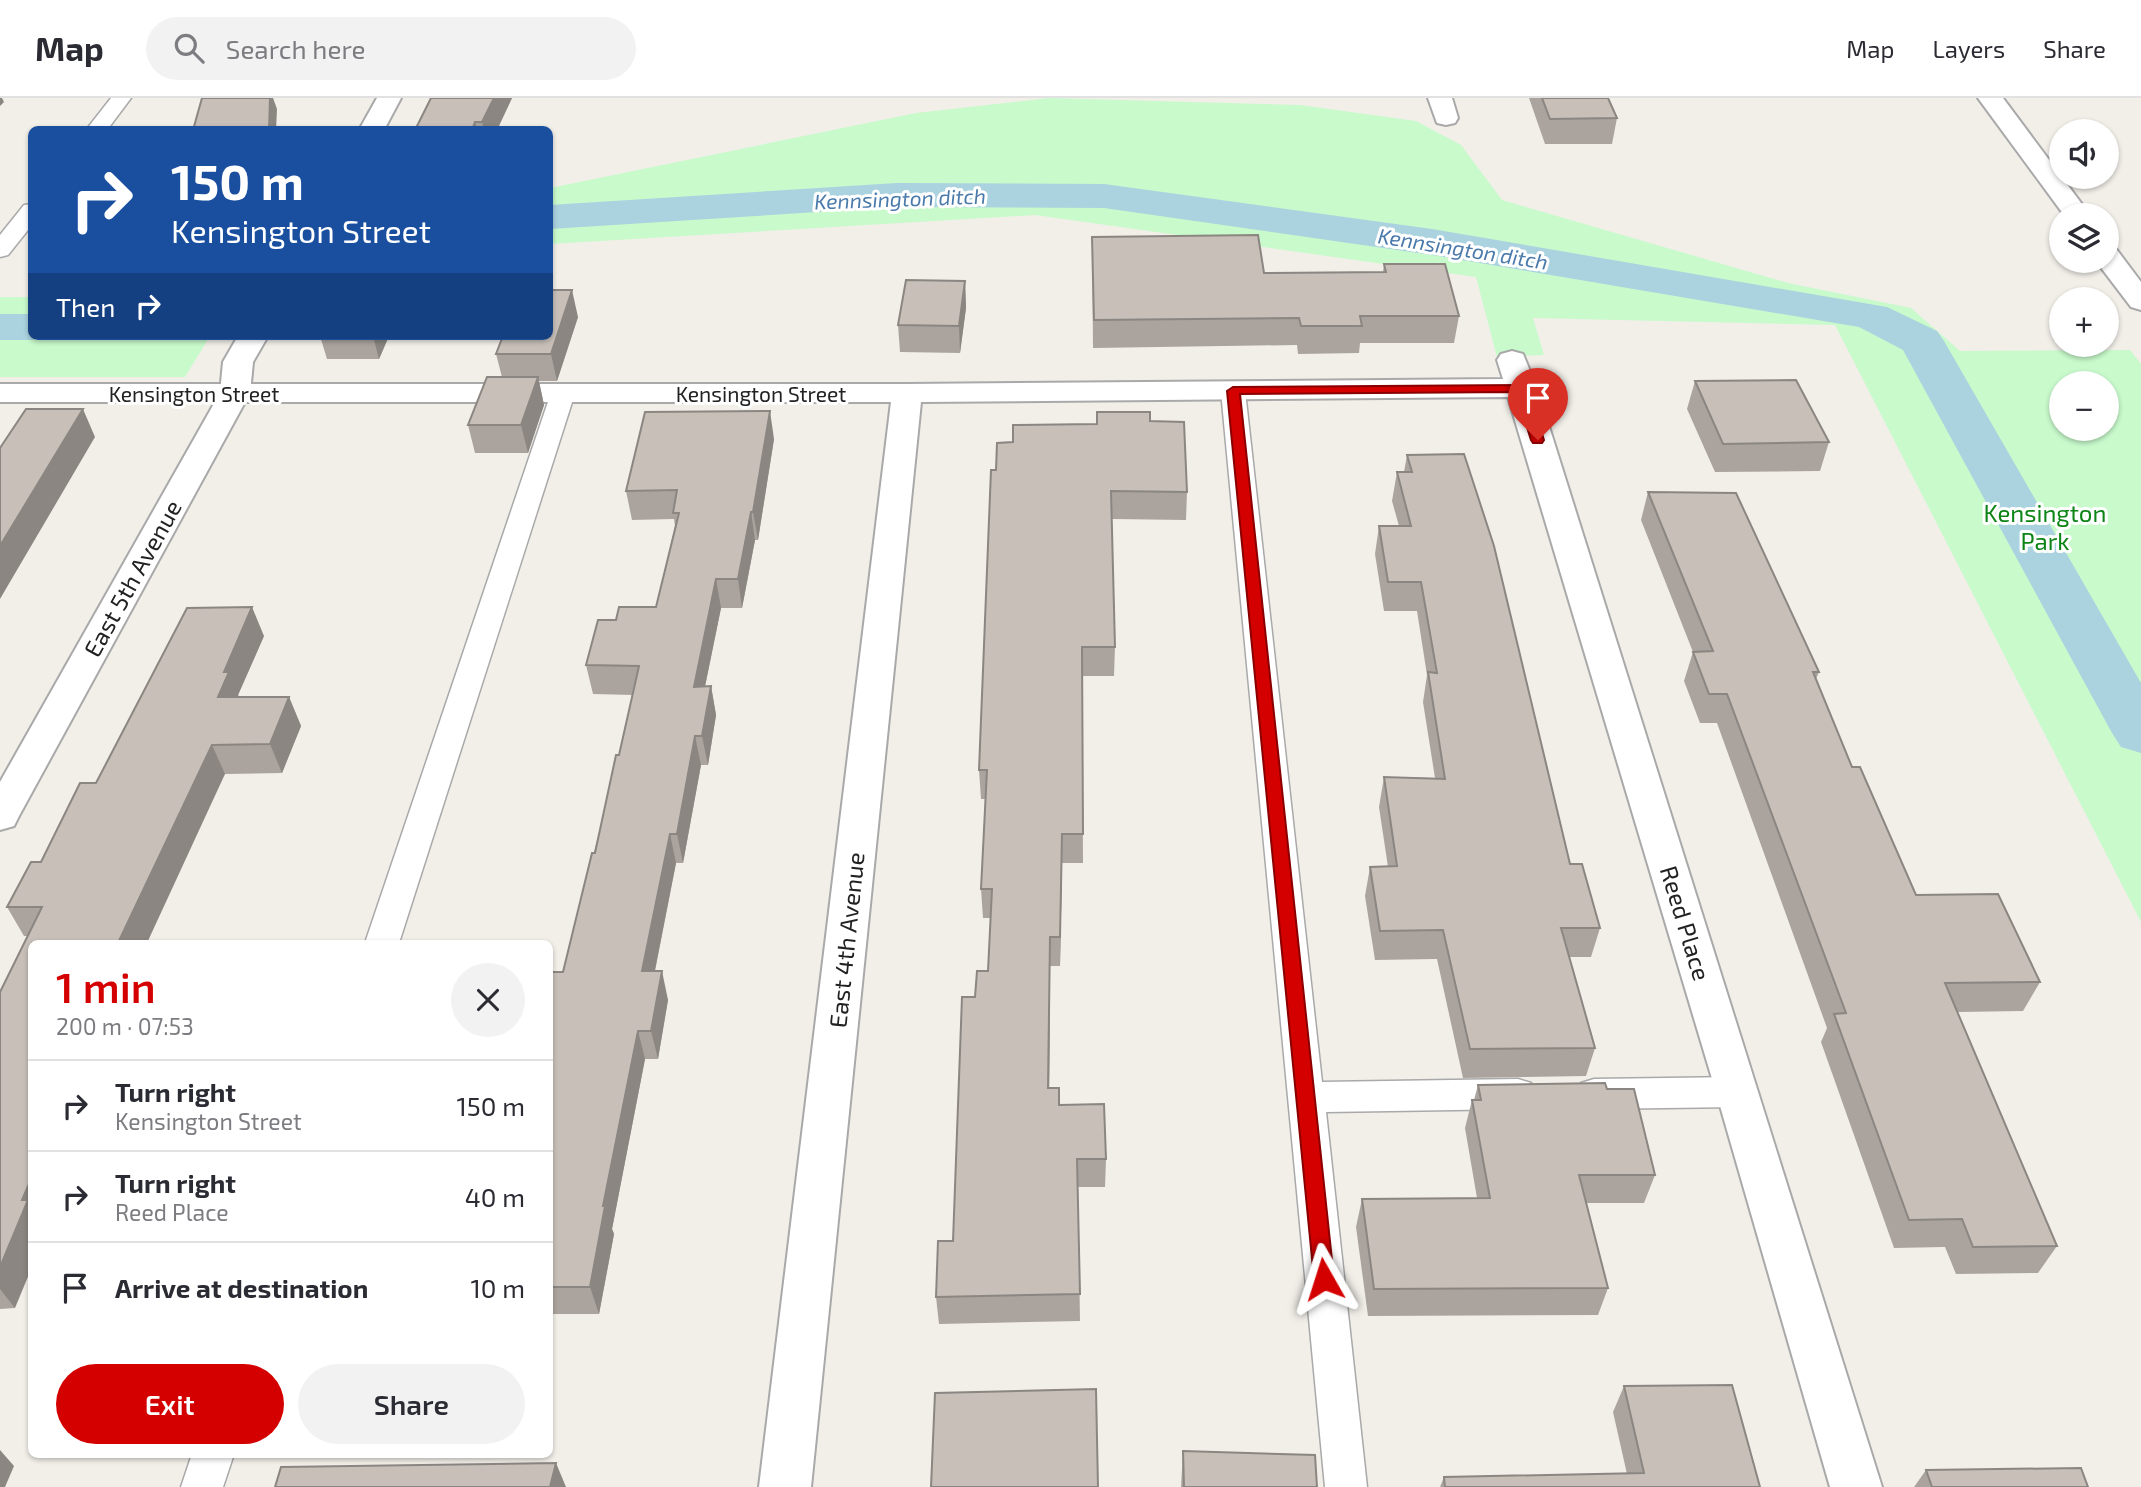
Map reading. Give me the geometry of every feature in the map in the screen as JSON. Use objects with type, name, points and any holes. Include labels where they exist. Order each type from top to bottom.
[{"type":"street","points":[[373,126],[389,98]]},
{"type":"street","points":[[1990,98],[2068,203]]},
{"type":"street","points":[[2119,272],[2141,301]]},
{"type":"street","name":"East 5th Avenue","points":[[0,816],[235,393],[239,362],[251,340]]},
{"type":"street","name":"Kensington Street","points":[[0,393],[1233,391],[1517,374]]},
{"type":"street","name":"Reed Place","points":[[1517,374],[1738,1092],[1856,1487]]},
{"type":"street","name":"East 4th Avenue","points":[[785,1487],[907,393]]},
{"type":"lane","points":[[99,126],[121,98]]},
{"type":"lane","points":[[0,250],[28,215]]},
{"type":"lane","points":[[1233,391],[1346,1487]]},
{"type":"lane","points":[[383,940],[564,393]]},
{"type":"lane","points":[[1306,1097],[1738,1092]]},
{"type":"lane","points":[[202,1487],[212,1458]]},
{"type":"green space","name":"Kensington Park","points":[[1049,98],[1300,105],[1416,121],[1461,145],[1502,200],[1788,283],[1911,308],[1960,351],[2049,350],[2049,357],[2119,357],[2119,350],[2130,350],[2141,364],[2141,922],[1835,325],[1533,318],[1544,355],[1497,357],[1476,277],[1035,215],[553,244],[553,187],[916,113]]},
{"type":"green space","points":[[0,297],[28,297],[28,340],[208,340],[185,377],[0,377]]},
{"type":"building","points":[[202,98],[270,98],[269,126],[194,126]]},
{"type":"building","points":[[431,98],[494,98],[482,122],[475,122],[474,126],[417,126]]},
{"type":"building","points":[[1542,98],[1608,98],[1617,118],[1550,119]]},
{"type":"building","points":[[1258,235],[1264,273],[1386,272],[1384,264],[1445,264],[1459,316],[1360,316],[1362,326],[1301,326],[1299,318],[1094,320],[1092,237]]},
{"type":"building","points":[[906,280],[965,281],[959,326],[898,325]]},
{"type":"building","points":[[553,290],[572,290],[551,354],[496,354],[501,340],[553,340]]},
{"type":"building","points":[[487,377],[538,377],[521,425],[468,425]]},
{"type":"building","points":[[1796,380],[1829,442],[1723,444],[1695,381]]},
{"type":"building","points":[[26,409],[83,409],[0,546],[0,448]]},
{"type":"building","points":[[770,411],[753,512],[738,579],[716,579],[694,687],[711,686],[702,736],[695,736],[677,834],[670,834],[642,971],[662,971],[651,1031],[638,1031],[603,1206],[590,1287],[553,1287],[553,972],[563,972],[592,853],[595,853],[639,666],[586,665],[598,620],[616,620],[619,607],[656,607],[679,513],[673,513],[677,490],[626,491],[645,412]]},
{"type":"building","points":[[1097,412],[1150,412],[1150,421],[1184,422],[1187,492],[1111,491],[1115,647],[1082,647],[1083,834],[1062,834],[1060,937],[1050,937],[1048,1088],[1059,1088],[1059,1105],[1104,1104],[1106,1159],[1077,1159],[1080,1294],[936,1297],[938,1241],[953,1241],[962,997],[975,997],[977,971],[988,971],[992,889],[981,889],[987,770],[979,770],[991,470],[996,470],[997,443],[1013,442],[1013,425],[1097,424]]},
{"type":"building","points":[[1464,454],[1494,546],[1570,864],[1582,864],[1600,928],[1561,928],[1595,1048],[1470,1049],[1443,930],[1380,931],[1370,867],[1397,866],[1384,777],[1445,779],[1428,672],[1437,673],[1421,582],[1388,582],[1379,526],[1411,526],[1397,472],[1412,472],[1407,455]]},
{"type":"building","points":[[1648,492],[1736,493],[1819,672],[1813,672],[1852,767],[1860,767],[1916,895],[1998,894],[2040,982],[1945,983],[2057,1246],[1973,1247],[1962,1219],[1909,1220],[1834,1014],[1846,1013],[1727,694],[1709,694],[1693,652],[1713,651]]},
{"type":"building","points":[[252,607],[224,672],[229,672],[218,697],[289,697],[270,744],[212,745],[119,940],[28,940],[28,1186],[22,1200],[28,1200],[0,1267],[0,992],[42,907],[7,907],[31,862],[41,862],[80,783],[96,783],[187,608]]},
{"type":"building","points":[[1605,1083],[1607,1089],[1634,1089],[1655,1175],[1579,1175],[1608,1288],[1374,1289],[1362,1199],[1490,1198],[1472,1100],[1481,1100],[1478,1085]]},
{"type":"building","points":[[1732,1385],[1760,1487],[1445,1487],[1444,1477],[1644,1473],[1624,1386]]},
{"type":"building","points":[[1096,1389],[1098,1487],[931,1487],[935,1393]]},
{"type":"building","points":[[1183,1451],[1315,1455],[1317,1487],[1184,1487]]},
{"type":"building","points":[[556,1463],[550,1487],[275,1487],[281,1467]]},
{"type":"building","points":[[2081,1468],[2088,1487],[1932,1487],[1926,1470]]},
{"type":"waterway","name":"Kennsington ditch","points":[[553,217],[897,195],[1104,196],[1432,242],[1871,316],[1921,341],[2141,733]]},
{"type":"waterway","name":"Kennsington ditch","points":[[0,327],[28,327]]},
{"type":"route","points":[[1324,1279],[1233,391],[1521,388],[1538,440]]}]
